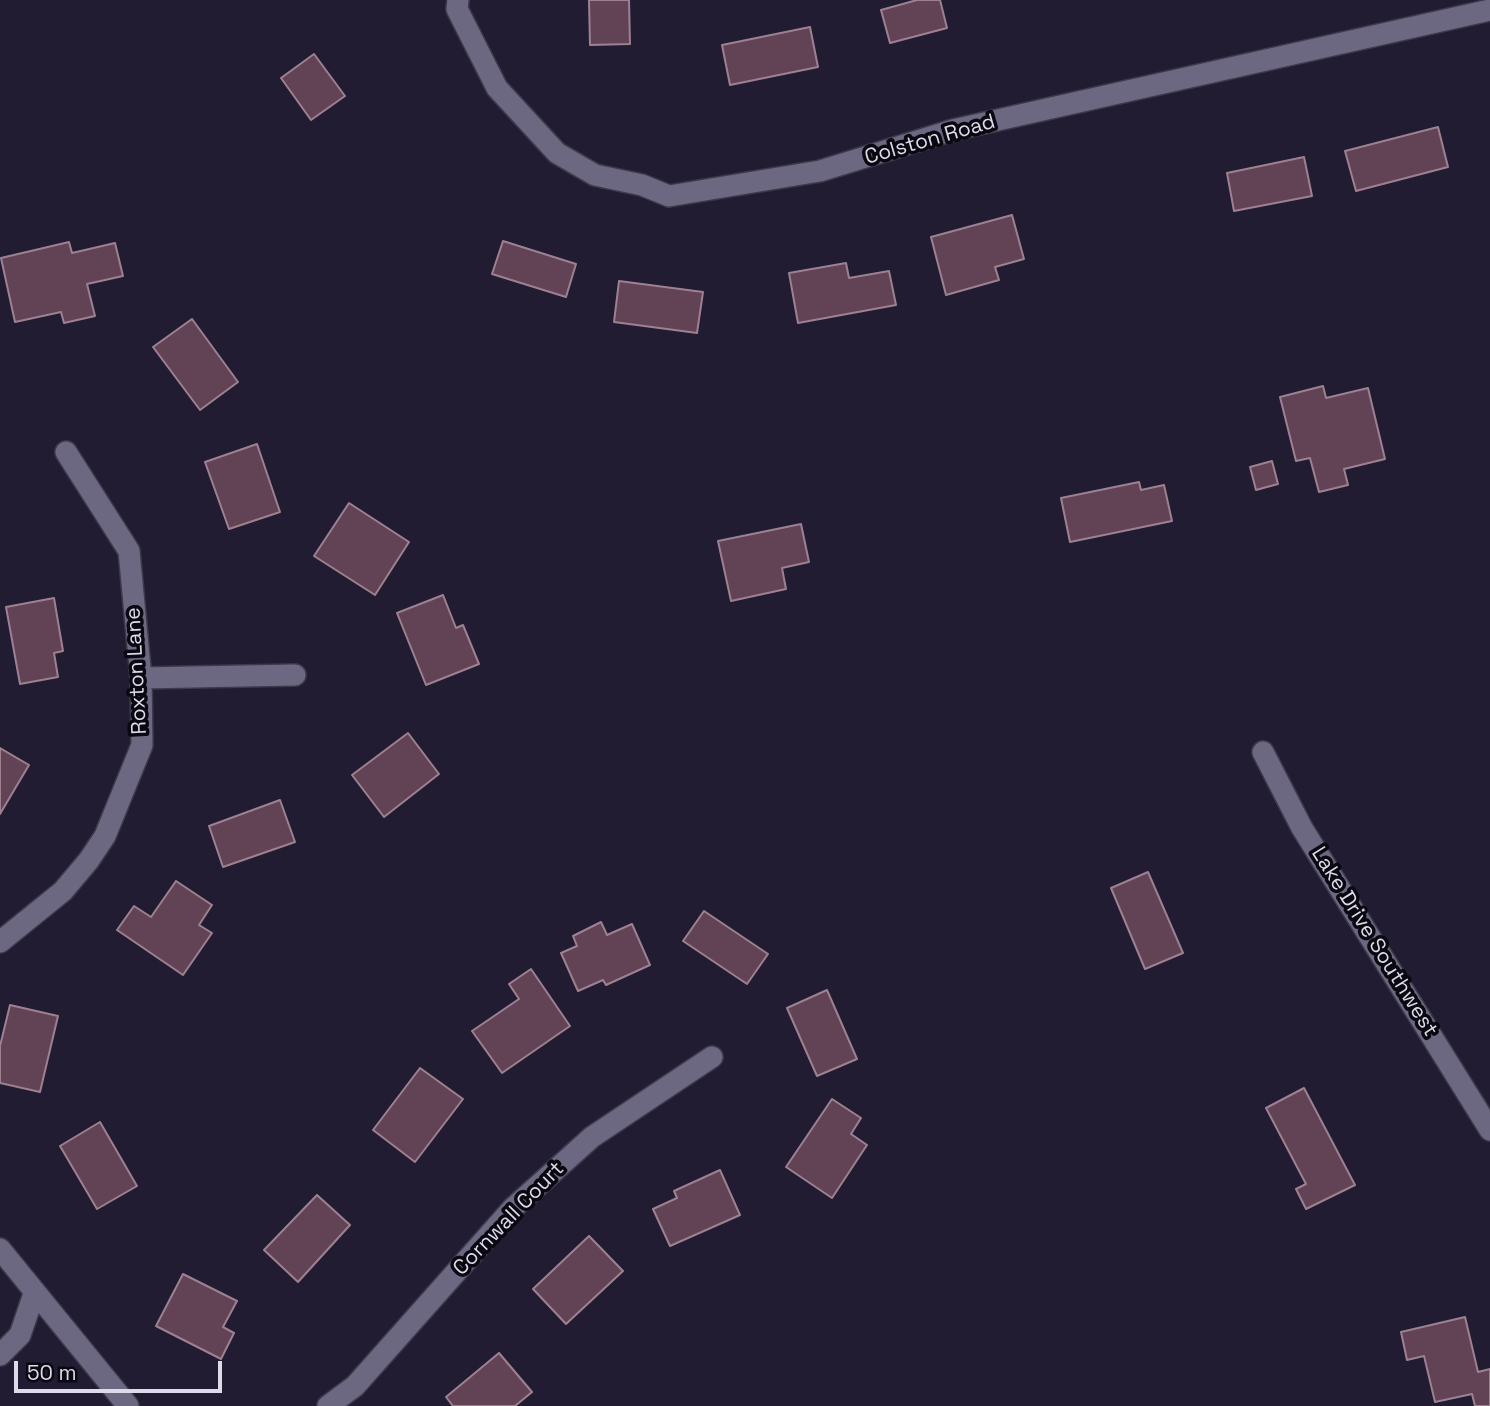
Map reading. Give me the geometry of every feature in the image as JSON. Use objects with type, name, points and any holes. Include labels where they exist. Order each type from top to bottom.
[{"type":"street","name":"Colston Road","points":[[458,0],[457,9],[497,88],[557,153],[595,175],[642,186],[668,196],[820,171],[953,130],[1490,10]]},
{"type":"street","name":"Roxton Lane","points":[[0,942],[63,891],[105,836],[142,745],[142,678],[129,551],[66,452]]},
{"type":"street","points":[[142,678],[295,675]]},
{"type":"street","name":"Lake Drive Southwest","points":[[1263,752],[1302,828],[1490,1130]]},
{"type":"street","name":"Cornwall Court","points":[[328,1406],[355,1386],[513,1208],[592,1137],[712,1057]]},
{"type":"street","points":[[0,1249],[128,1406]]},
{"type":"street","points":[[0,1355],[20,1335],[34,1294]]},
{"type":"building","points":[[589,0],[629,0],[630,44],[590,45]]},
{"type":"building","points":[[917,0],[940,0],[947,28],[890,43],[881,10]]},
{"type":"building","points":[[810,27],[818,67],[730,85],[722,45]]},
{"type":"building","points":[[314,54],[345,96],[311,120],[281,78]]},
{"type":"building","points":[[1438,127],[1448,167],[1356,191],[1345,151]]},
{"type":"building","points":[[1304,157],[1312,196],[1234,211],[1227,173]]},
{"type":"building","points":[[1012,215],[1024,259],[995,267],[999,280],[946,295],[931,237]]},
{"type":"building","points":[[503,241],[576,264],[566,297],[492,274]]},
{"type":"building","points":[[69,242],[72,253],[115,243],[123,276],[87,284],[95,316],[64,323],[61,312],[15,322],[1,258]]},
{"type":"building","points":[[846,263],[849,278],[889,271],[896,305],[798,323],[789,273]]},
{"type":"building","points":[[619,281],[703,292],[697,333],[614,322]]},
{"type":"building","points":[[192,319],[238,382],[200,410],[153,347]]},
{"type":"building","points":[[1323,386],[1326,398],[1368,388],[1385,459],[1344,469],[1348,485],[1319,492],[1310,458],[1296,461],[1280,397]]},
{"type":"building","points":[[257,444],[280,512],[229,529],[205,462]]},
{"type":"building","points":[[1272,461],[1278,484],[1256,490],[1250,467]]},
{"type":"building","points":[[1139,482],[1141,490],[1164,485],[1172,521],[1070,542],[1061,498]]},
{"type":"building","points":[[349,503],[409,542],[375,595],[314,556]]},
{"type":"building","points":[[801,524],[809,562],[782,568],[786,589],[731,601],[718,541]]},
{"type":"building","points":[[443,595],[456,628],[463,625],[479,664],[426,685],[397,613]]},
{"type":"building","points":[[54,598],[63,651],[54,653],[58,677],[20,684],[6,607]]},
{"type":"building","points":[[408,733],[439,774],[384,817],[352,775]]},
{"type":"building","points":[[0,748],[29,765],[0,814]]},
{"type":"building","points":[[280,800],[295,842],[223,867],[209,826]]},
{"type":"building","points":[[1148,872],[1183,953],[1145,969],[1111,888]]},
{"type":"building","points":[[176,881],[212,905],[199,925],[212,933],[183,975],[117,930],[134,906],[151,917]]},
{"type":"building","points":[[704,911],[768,954],[747,984],[683,941]]},
{"type":"building","points":[[601,922],[607,935],[632,924],[650,965],[606,985],[603,980],[578,991],[561,953],[577,946],[573,936]]},
{"type":"building","points":[[531,969],[570,1026],[502,1073],[472,1031],[519,999],[509,984]]},
{"type":"building","points":[[827,990],[857,1059],[817,1076],[787,1008]]},
{"type":"building","points":[[10,1005],[58,1016],[40,1092],[0,1083],[0,1046]]},
{"type":"building","points":[[420,1068],[463,1099],[415,1162],[373,1130]]},
{"type":"building","points":[[1304,1088],[1355,1185],[1306,1209],[1296,1189],[1306,1184],[1266,1108]]},
{"type":"building","points":[[832,1099],[861,1118],[851,1134],[867,1145],[832,1198],[786,1167]]},
{"type":"building","points":[[100,1122],[137,1186],[97,1209],[60,1146]]},
{"type":"building","points":[[720,1170],[740,1215],[670,1246],[653,1209],[677,1198],[674,1191]]},
{"type":"building","points":[[317,1195],[350,1225],[298,1282],[264,1250]]},
{"type":"building","points":[[589,1236],[623,1271],[566,1324],[533,1289]]},
{"type":"building","points":[[183,1274],[237,1301],[223,1327],[234,1333],[221,1359],[156,1326]]},
{"type":"building","points":[[1465,1317],[1478,1372],[1490,1369],[1490,1406],[1475,1406],[1472,1394],[1435,1402],[1424,1356],[1407,1360],[1401,1332]]},
{"type":"building","points":[[499,1353],[532,1392],[515,1406],[453,1406],[446,1397]]}]
